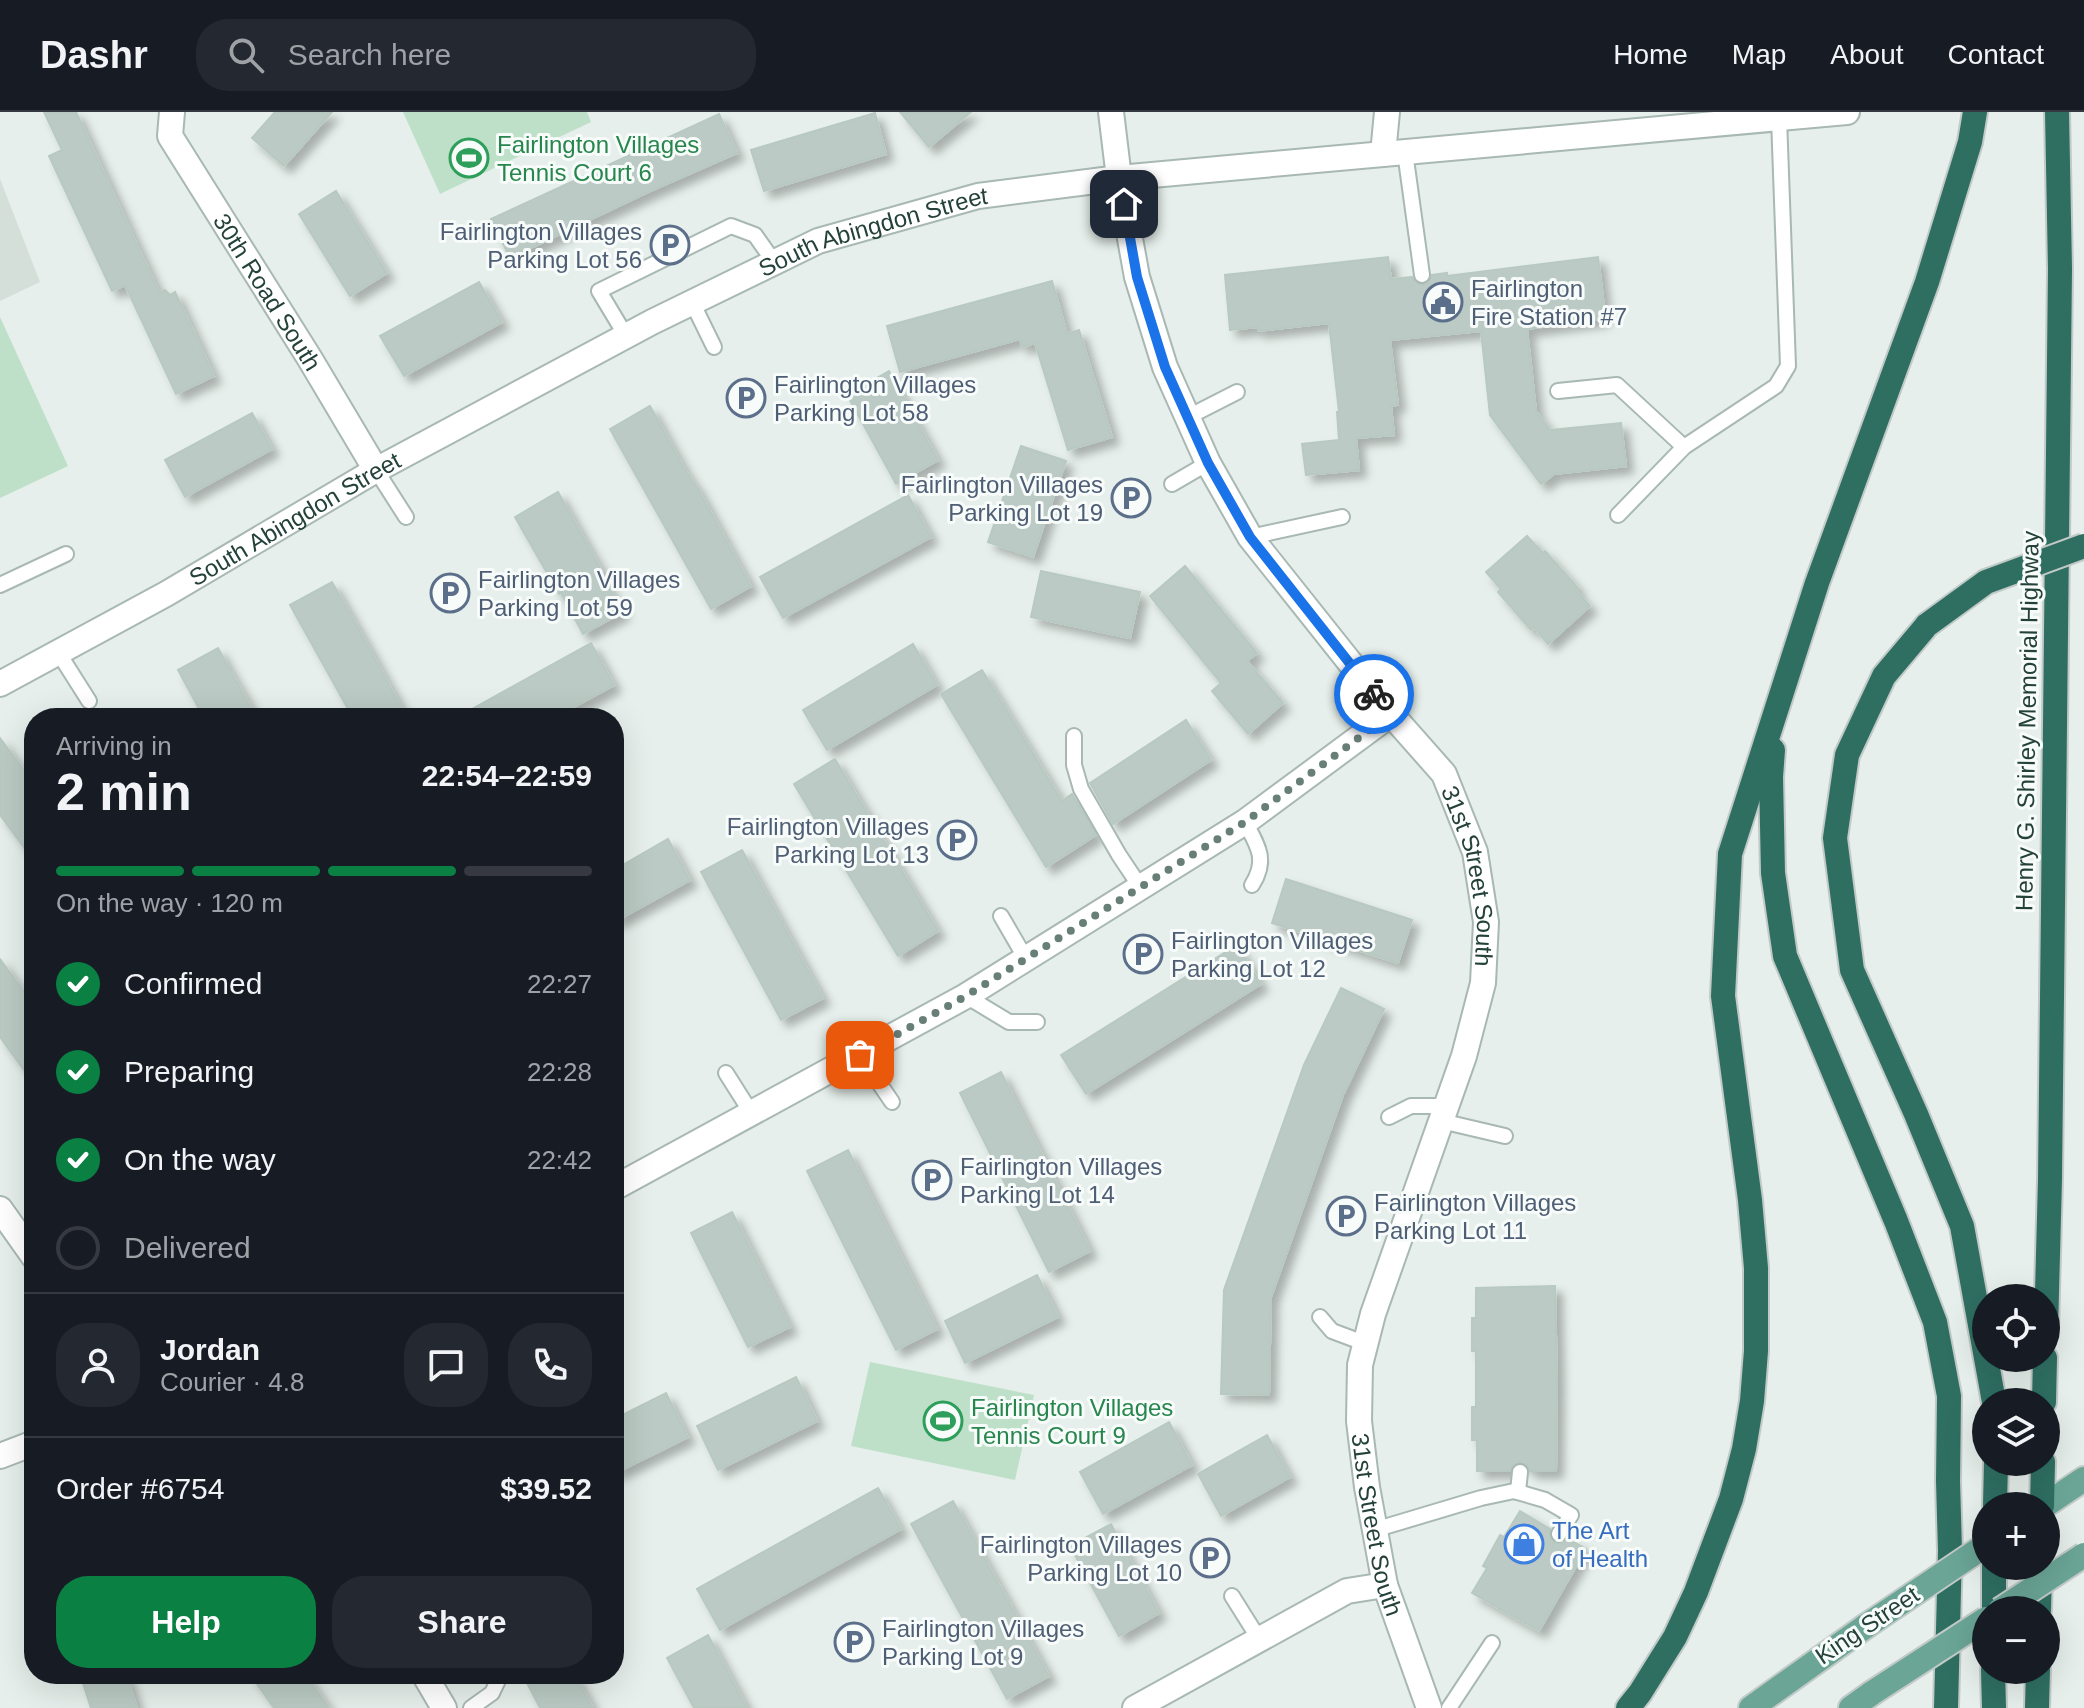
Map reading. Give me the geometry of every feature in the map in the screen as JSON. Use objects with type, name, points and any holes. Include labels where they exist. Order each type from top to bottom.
[{"type":"highway","points":[[1628,1708],[1675,1637],[1696,1592],[1731,1499],[1752,1401],[1756,1351],[1756,1268],[1723,996],[1730,854],[1817,583],[1927,282],[1970,142],[1975,112]]},
{"type":"highway","name":"Henry G. Shirley Memorial Highway","points":[[2047,1284],[2060,269],[2057,112]]},
{"type":"highway","points":[[1991,1388],[1962,1226],[1852,970],[1835,838],[1847,755],[1884,676],[1927,625],[1986,582],[2084,546]]},
{"type":"highway","points":[[1776,712],[1771,777],[1773,873],[1785,956],[1935,1322],[1949,1396],[1950,1551],[1946,1708]]},
{"type":"highway","points":[[1993,1684],[1994,1708]]},
{"type":"highway","points":[[2037,1708],[2038,1684]]},
{"type":"main road","points":[[2060,1495],[2084,1479]]},
{"type":"main road","name":"King Street","points":[[1751,1708],[1972,1554]]},
{"type":"main road","points":[[2021,1596],[2084,1555]]},
{"type":"main road","points":[[1851,1708],[1972,1628]]},
{"type":"street","name":"30th Road South","points":[[172,112],[170,136],[376,470]]},
{"type":"street","name":"31st Street South","points":[[1111,112],[1137,277],[1165,367],[1208,463],[1250,537],[1391,714],[1444,774],[1475,852],[1486,922],[1483,983],[1464,1056],[1373,1314],[1360,1365],[1359,1421],[1367,1487],[1385,1585],[1429,1708]]},
{"type":"street","points":[[1387,112],[1394,153]]},
{"type":"street","name":"South Abingdon Street","points":[[0,684],[166,594],[376,470],[626,336],[818,241],[978,196],[1119,178],[1394,153],[1674,120],[1779,118],[1847,112]]},
{"type":"street","points":[[624,1183],[966,996],[1245,822],[1391,714]]},
{"type":"street","points":[[0,1209],[24,1243]]},
{"type":"street","points":[[0,1456],[24,1447]]},
{"type":"street","points":[[1135,1708],[1347,1591],[1385,1585]]},
{"type":"street","points":[[430,1684],[444,1708]]},
{"type":"lane","points":[[1618,515],[1684,447],[1776,386],[1788,366],[1779,118]]},
{"type":"lane","points":[[1394,153],[1422,275]]},
{"type":"lane","points":[[626,336],[599,291],[731,226],[755,235],[774,262]]},
{"type":"lane","points":[[692,302],[714,347]]},
{"type":"lane","points":[[1558,391],[1617,385],[1684,447]]},
{"type":"lane","points":[[1188,417],[1237,392]]},
{"type":"lane","points":[[1172,484],[1208,463]]},
{"type":"lane","points":[[376,470],[406,517]]},
{"type":"lane","points":[[1250,537],[1342,517]]},
{"type":"lane","points":[[0,585],[66,554]]},
{"type":"lane","points":[[58,652],[89,701]]},
{"type":"lane","points":[[1074,736],[1074,765],[1081,789],[1141,888]]},
{"type":"lane","points":[[1245,822],[1259,849],[1260,872],[1252,885]]},
{"type":"lane","points":[[1001,916],[1026,959]]},
{"type":"lane","points":[[966,996],[1009,1022],[1037,1022]]},
{"type":"lane","points":[[860,1055],[892,1102]]},
{"type":"lane","points":[[726,1073],[752,1114]]},
{"type":"lane","points":[[1389,1117],[1411,1106],[1444,1114],[1505,1136]]},
{"type":"lane","points":[[1320,1317],[1332,1331],[1364,1343]]},
{"type":"lane","points":[[1518,1492],[1520,1472]]},
{"type":"lane","points":[[1374,1530],[1514,1491],[1545,1500],[1571,1515],[1559,1534]]},
{"type":"lane","points":[[1232,1596],[1259,1639]]},
{"type":"lane","points":[[1449,1708],[1492,1643]]},
{"type":"lane","points":[[471,1708],[492,1693],[496,1684]]},
{"type":"shaded area","points":[[0,179],[40,282],[0,301]]},
{"type":"green space","name":"Fairlington Villages Tennis Court 6","points":[[403,112],[587,112],[591,122],[440,194]]},
{"type":"green space","points":[[0,317],[68,466],[0,498]]},
{"type":"green space","name":"Fairlington Villages Tennis Court 9","points":[[870,1362],[1034,1395],[1015,1480],[851,1446]]},
{"type":"building","points":[[44,112],[76,112],[159,293],[165,290],[170,295],[175,292],[214,376],[176,394],[125,285],[112,291],[49,156],[62,150]]},
{"type":"building","points":[[275,112],[332,112],[284,166],[252,138]]},
{"type":"building","points":[[900,112],[971,112],[929,147]]},
{"type":"building","points":[[875,113],[886,154],[764,191],[751,150]]},
{"type":"building","points":[[719,114],[737,153],[510,258],[491,219]]},
{"type":"building","points":[[336,191],[387,273],[350,296],[299,214]]},
{"type":"building","points":[[1388,257],[1391,279],[1412,277],[1423,285],[1429,282],[1432,275],[1447,273],[1447,276],[1598,257],[1603,319],[1527,329],[1536,411],[1550,430],[1621,423],[1626,466],[1554,474],[1541,484],[1490,415],[1481,331],[1390,340],[1398,405],[1391,406],[1394,435],[1356,438],[1359,470],[1306,475],[1302,444],[1339,440],[1329,323],[1258,331],[1258,327],[1230,330],[1225,275]]},
{"type":"building","points":[[1052,281],[1067,334],[1079,330],[1112,437],[1068,450],[1035,343],[1022,347],[1020,339],[900,372],[887,326]]},
{"type":"building","points":[[479,282],[502,322],[404,376],[380,336]]},
{"type":"building","points":[[889,371],[938,460],[896,484],[847,395]]},
{"type":"building","points":[[650,406],[751,586],[711,609],[610,429]]},
{"type":"building","points":[[252,413],[272,449],[185,497],[165,460]]},
{"type":"building","points":[[1021,446],[1066,461],[1033,557],[988,542]]},
{"type":"building","points":[[558,492],[623,612],[583,634],[515,517]]},
{"type":"building","points":[[908,495],[931,537],[783,618],[760,577]]},
{"type":"building","points":[[1527,536],[1543,553],[1545,551],[1590,606],[1548,644],[1534,627],[1531,630],[1498,592],[1501,589],[1486,572]]},
{"type":"building","points":[[1185,566],[1257,653],[1247,661],[1283,703],[1248,734],[1212,691],[1221,683],[1150,596]]},
{"type":"building","points":[[1041,571],[1140,592],[1130,638],[1031,617]]},
{"type":"building","points":[[332,582],[402,708],[347,708],[290,605]]},
{"type":"building","points":[[591,643],[614,685],[572,708],[474,708]]},
{"type":"building","points":[[913,644],[937,685],[827,750],[803,710]]},
{"type":"building","points":[[218,648],[251,708],[199,708],[178,670]]},
{"type":"building","points":[[982,670],[1062,801],[1072,794],[1096,835],[1046,867],[941,694]]},
{"type":"building","points":[[1186,720],[1211,760],[1113,824],[1090,783]]},
{"type":"building","points":[[0,738],[24,770],[24,847],[0,815]]},
{"type":"building","points":[[835,759],[938,931],[898,956],[794,784]]},
{"type":"building","points":[[668,839],[690,880],[624,916],[624,864]]},
{"type":"building","points":[[742,850],[823,998],[781,1020],[701,872]]},
{"type":"building","points":[[1286,879],[1412,920],[1398,963],[1272,923]]},
{"type":"building","points":[[1237,945],[1261,984],[1086,1094],[1061,1055]]},
{"type":"building","points":[[0,959],[24,991],[24,1070],[0,1037]]},
{"type":"building","points":[[1341,988],[1384,1009],[1343,1095],[1271,1297],[1269,1395],[1221,1394],[1224,1290],[1304,1065]]},
{"type":"building","points":[[1001,1072],[1090,1251],[1049,1272],[960,1093]]},
{"type":"building","points":[[848,1150],[937,1329],[896,1350],[807,1171]]},
{"type":"building","points":[[732,1212],[790,1327],[748,1347],[691,1233]]},
{"type":"building","points":[[1037,1275],[1058,1317],[965,1363],[945,1321]]},
{"type":"building","points":[[1555,1286],[1556,1471],[1530,1471],[1526,1464],[1520,1462],[1510,1471],[1477,1471],[1477,1440],[1472,1440],[1472,1407],[1476,1407],[1476,1351],[1472,1351],[1472,1318],[1476,1318],[1476,1288]]},
{"type":"building","points":[[796,1377],[817,1421],[718,1470],[697,1426]]},
{"type":"building","points":[[666,1393],[688,1437],[624,1469],[624,1414]]},
{"type":"building","points":[[1169,1422],[1192,1465],[1103,1514],[1080,1472]]},
{"type":"building","points":[[1267,1435],[1290,1477],[1221,1516],[1198,1474]]},
{"type":"building","points":[[878,1488],[901,1529],[720,1630],[697,1589]]},
{"type":"building","points":[[953,1501],[1049,1676],[1007,1699],[911,1524]]},
{"type":"building","points":[[1520,1511],[1550,1529],[1550,1538],[1554,1543],[1563,1543],[1568,1539],[1586,1549],[1539,1631],[1472,1593],[1487,1568],[1483,1566],[1500,1535],[1504,1537]]},
{"type":"building","points":[[1111,1524],[1159,1613],[1119,1636],[1070,1546]]},
{"type":"building","points":[[708,1635],[747,1708],[694,1708],[667,1658]]},
{"type":"building","points":[[83,1684],[129,1684],[137,1708],[91,1708]]},
{"type":"building","points":[[257,1684],[312,1684],[329,1708],[274,1708]]},
{"type":"building","points":[[528,1684],[580,1684],[593,1708],[540,1708]]},
{"type":"way so far","points":[[860,1055],[966,996],[1245,822],[1391,714],[1374,694]]},
{"type":"place","name":"Fairlington Villages Tennis Court 6","points":[[469,158]]},
{"type":"place","name":"Fairlington Villages Parking Lot 56","points":[[670,245]]},
{"type":"place","name":"Fairlington Fire Station #7","points":[[1443,302]]},
{"type":"place","name":"Fairlington Villages Parking Lot 58","points":[[746,398]]},
{"type":"place","name":"Fairlington Villages Parking Lot 19","points":[[1131,498]]},
{"type":"place","name":"Fairlington Villages Parking Lot 59","points":[[450,593]]},
{"type":"place","name":"Fairlington Villages Parking Lot 13","points":[[957,840]]},
{"type":"place","name":"Fairlington Villages Parking Lot 12","points":[[1143,954]]},
{"type":"place","name":"Fairlington Villages Parking Lot 14","points":[[932,1180]]},
{"type":"place","name":"Fairlington Villages Parking Lot 11","points":[[1346,1216]]},
{"type":"place","name":"Fairlington Villages Tennis Court 9","points":[[943,1421]]},
{"type":"place","name":"The Art of Health","points":[[1524,1544]]},
{"type":"place","name":"Fairlington Villages Parking Lot 10","points":[[1210,1558]]},
{"type":"place","name":"Fairlington Villages Parking Lot 9","points":[[854,1642]]},
{"type":"route","points":[[1124,204],[1137,277],[1165,367],[1208,463],[1250,537],[1374,694]]}]
